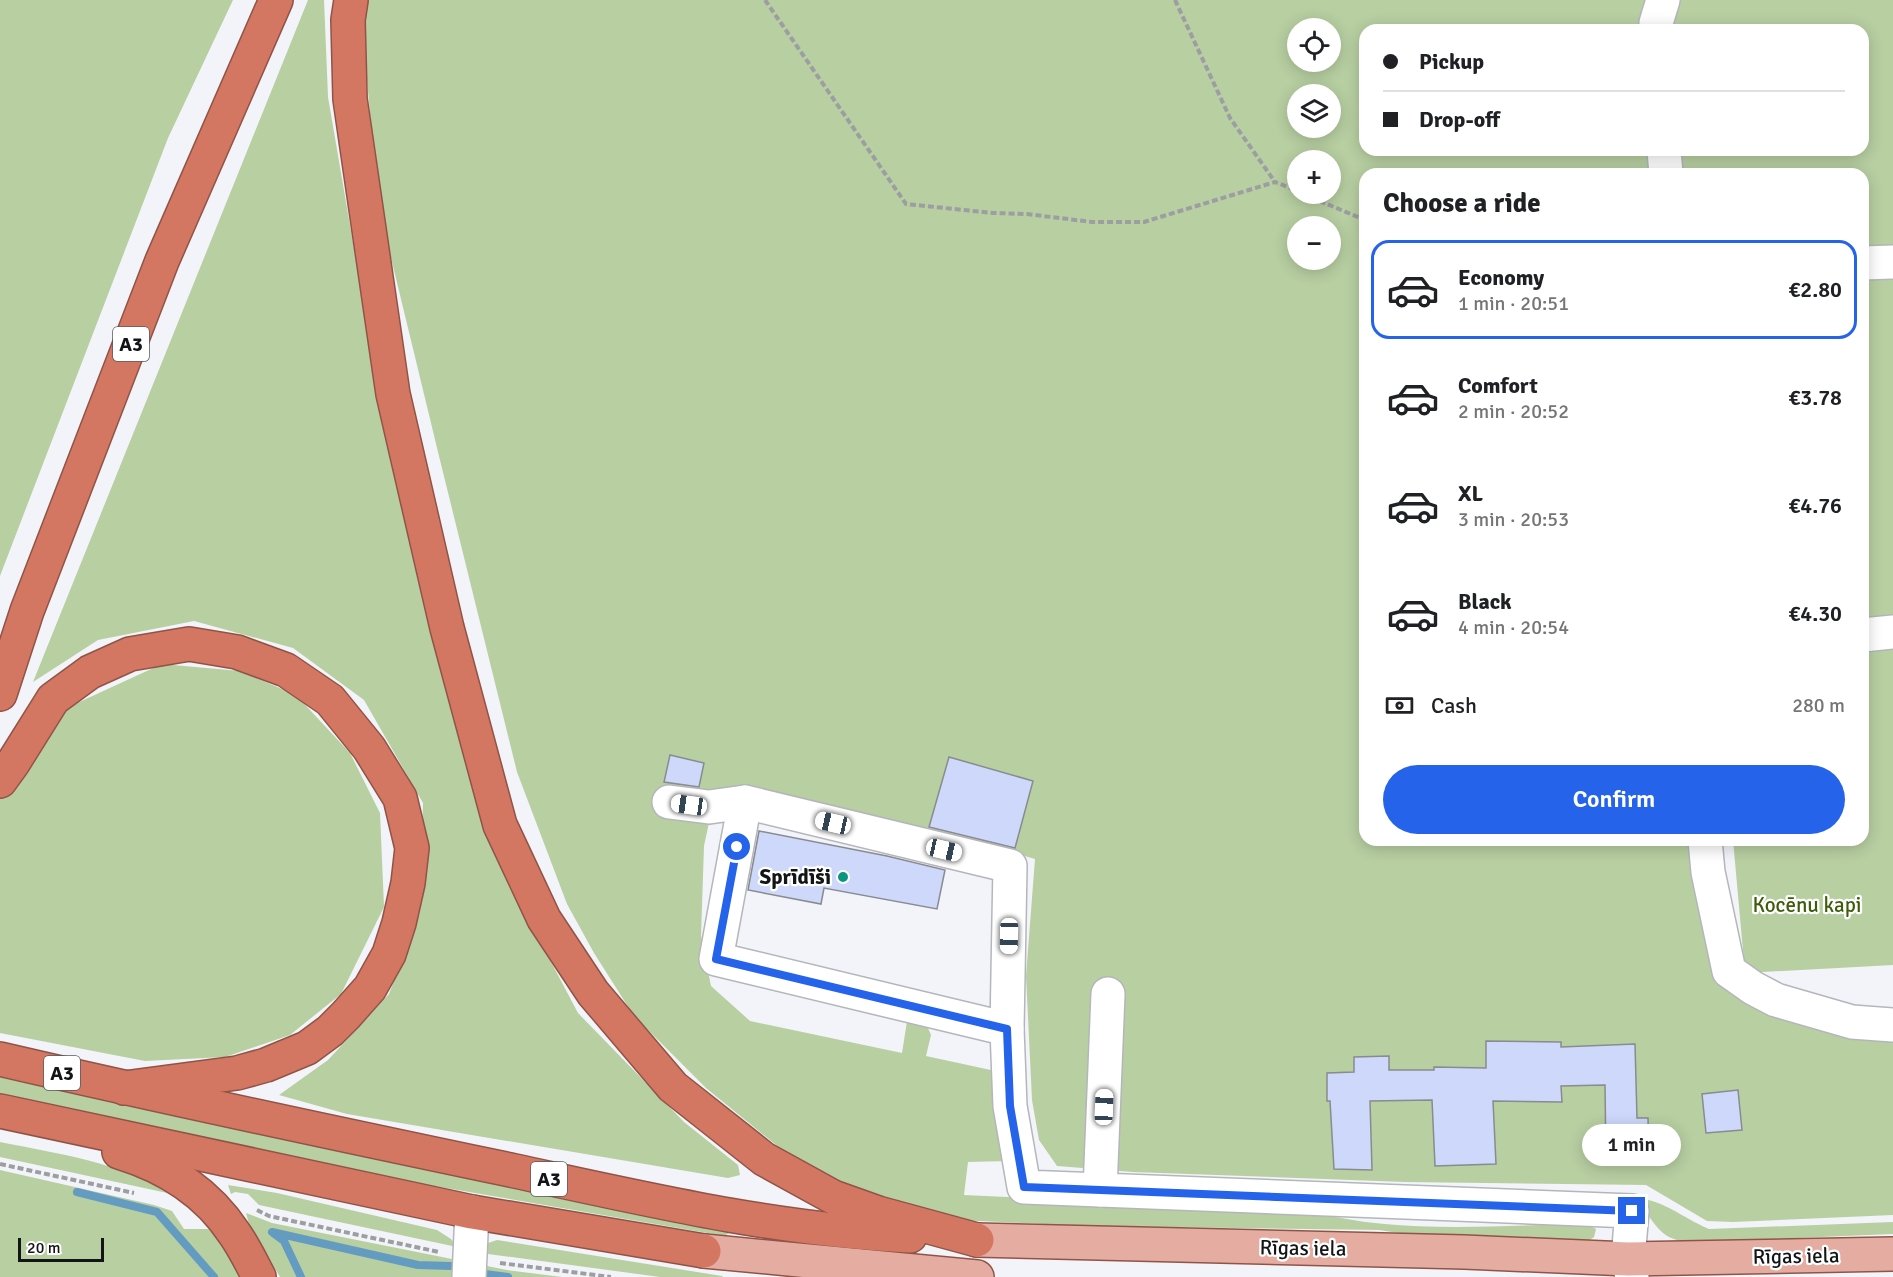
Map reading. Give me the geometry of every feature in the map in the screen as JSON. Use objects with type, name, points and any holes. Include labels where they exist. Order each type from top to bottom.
[{"type":"highway","name":"A3","points":[[0,694],[27,611],[162,261],[276,0]]},
{"type":"highway","points":[[351,0],[348,20],[350,99],[393,394],[447,628],[500,825],[544,919],[593,993],[673,1087],[764,1159],[833,1197],[878,1213],[977,1240]]},
{"type":"highway","points":[[0,781],[53,699],[90,672],[130,654],[189,644],[237,652],[286,670],[330,700],[369,748],[400,798],[412,848],[408,884],[399,923],[389,954],[370,988],[346,1016],[307,1048],[266,1065],[237,1073],[124,1088]]},
{"type":"highway","name":"A3","points":[[0,1059],[309,1128],[728,1216],[876,1235],[977,1240]]},
{"type":"highway","name":"A3","points":[[0,1111],[472,1212],[704,1251]]},
{"type":"highway","points":[[0,1115],[130,1155],[172,1173],[207,1199],[234,1232],[260,1277]]},
{"type":"main road","name":"Rīgas iela","points":[[977,1240],[1464,1252],[1626,1271]]},
{"type":"main road","points":[[704,1251],[977,1277]]},
{"type":"main road","name":"Rīgas iela","points":[[1595,1277],[1626,1271],[1893,1254]]},
{"type":"street","points":[[1656,24],[1662,0]]},
{"type":"street","points":[[1869,263],[1893,262]]},
{"type":"street","points":[[1869,634],[1893,632]]},
{"type":"street","points":[[669,802],[709,807],[745,802],[1010,866],[1007,1029],[1010,1106],[1024,1187],[1632,1211],[1626,1271]]},
{"type":"street","points":[[745,802],[716,959],[1007,1029]]},
{"type":"street","points":[[1706,846],[1708,872],[1729,971],[1753,988],[1776,1000],[1852,1022],[1893,1025]]},
{"type":"street","points":[[1100,1190],[1108,994]]},
{"type":"street","points":[[472,1212],[479,1269]]},
{"type":"street","points":[[704,1251],[778,1270],[793,1277]]},
{"type":"path","points":[[765,0],[906,204],[1092,222],[1144,222],[1275,182]]},
{"type":"path","points":[[1175,0],[1230,118],[1275,182],[1287,187]]},
{"type":"path","points":[[1327,204],[1359,217]]},
{"type":"path","points":[[0,1164],[138,1194]]},
{"type":"path","points":[[250,1206],[269,1216],[444,1253]]},
{"type":"path","points":[[479,1269],[610,1277]]},
{"type":"green space","points":[[0,0],[233,0],[168,138],[0,576]]},
{"type":"green space","points":[[308,0],[324,0],[328,97],[359,278],[394,446],[495,856],[578,1013],[684,1122],[738,1165],[740,1175],[728,1178],[347,1114],[279,1095],[328,1060],[389,994],[420,912],[423,803],[364,700],[293,648],[194,621],[98,640],[33,682]]},
{"type":"green space","name":"Kocēnu kapi","points":[[360,0],[1893,0],[1893,965],[1745,973],[1734,846],[1869,846],[1869,168],[1359,168],[1359,846],[1698,846],[1724,974],[1893,1037],[1893,1215],[1733,1222],[1707,1221],[1646,1185],[1405,1182],[1133,1172],[1057,1166],[1039,1140],[1032,1100],[1026,976],[1035,859],[929,828],[716,790],[704,846],[701,936],[711,986],[750,1021],[902,1053],[908,1015],[925,1021],[931,1035],[926,1056],[1000,1072],[1009,1161],[968,1162],[964,1195],[1309,1211],[1377,1223],[1412,1226],[1587,1224],[1596,1229],[1594,1237],[1588,1241],[1425,1237],[1379,1230],[1088,1226],[957,1220],[877,1198],[797,1162],[706,1088],[634,1016],[594,953],[567,904],[517,772],[378,204]]},
{"type":"green space","points":[[162,664],[240,671],[296,695],[350,753],[380,813],[384,907],[341,994],[290,1035],[225,1057],[145,1061],[0,1033],[0,792],[62,710]]},
{"type":"green space","points":[[0,1074],[730,1227],[730,1232],[725,1236],[382,1177],[0,1100]]},
{"type":"green space","points":[[0,1142],[89,1160],[131,1174],[172,1194],[0,1157]]},
{"type":"green space","points":[[0,1170],[172,1211],[184,1229],[209,1229],[230,1245],[245,1277],[0,1277]]},
{"type":"green space","points":[[228,1185],[277,1193],[437,1230],[451,1239],[457,1247],[259,1205],[248,1194],[235,1192],[231,1194]]},
{"type":"green space","points":[[1634,1197],[1655,1202],[1709,1229],[1893,1222],[1893,1234],[1680,1241],[1662,1232]]},
{"type":"green space","points":[[246,1213],[272,1223],[507,1270],[562,1277],[280,1277],[249,1224]]},
{"type":"green space","points":[[497,1240],[723,1277],[660,1277],[481,1253],[488,1243]]},
{"type":"building","points":[[670,755],[704,763],[699,787],[664,782]]},
{"type":"building","points":[[949,757],[1033,781],[1015,848],[929,827]]},
{"type":"building","name":"Sprīdīši","points":[[759,831],[945,870],[937,909],[824,888],[821,904],[748,890]]},
{"type":"building","points":[[1486,1041],[1561,1042],[1561,1047],[1635,1044],[1637,1118],[1648,1118],[1649,1162],[1606,1162],[1605,1085],[1561,1086],[1562,1102],[1493,1101],[1496,1164],[1435,1166],[1432,1100],[1370,1101],[1372,1170],[1334,1169],[1330,1101],[1327,1101],[1327,1073],[1354,1072],[1354,1057],[1389,1056],[1389,1070],[1434,1070],[1434,1067],[1486,1068]]},
{"type":"building","points":[[1738,1090],[1742,1130],[1706,1133],[1702,1094]]},
{"type":"waterway","points":[[77,1192],[157,1212],[214,1277]]},
{"type":"waterway","points":[[301,1277],[284,1241],[272,1232],[418,1265],[451,1266]]},
{"type":"waterway","points":[[485,1274],[508,1277]]},
{"type":"place","name":"Sprīdīši","points":[[843,877]]},
{"type":"route","points":[[737,847],[716,959],[1007,1029],[1010,1106],[1024,1187],[1632,1211]]}]
